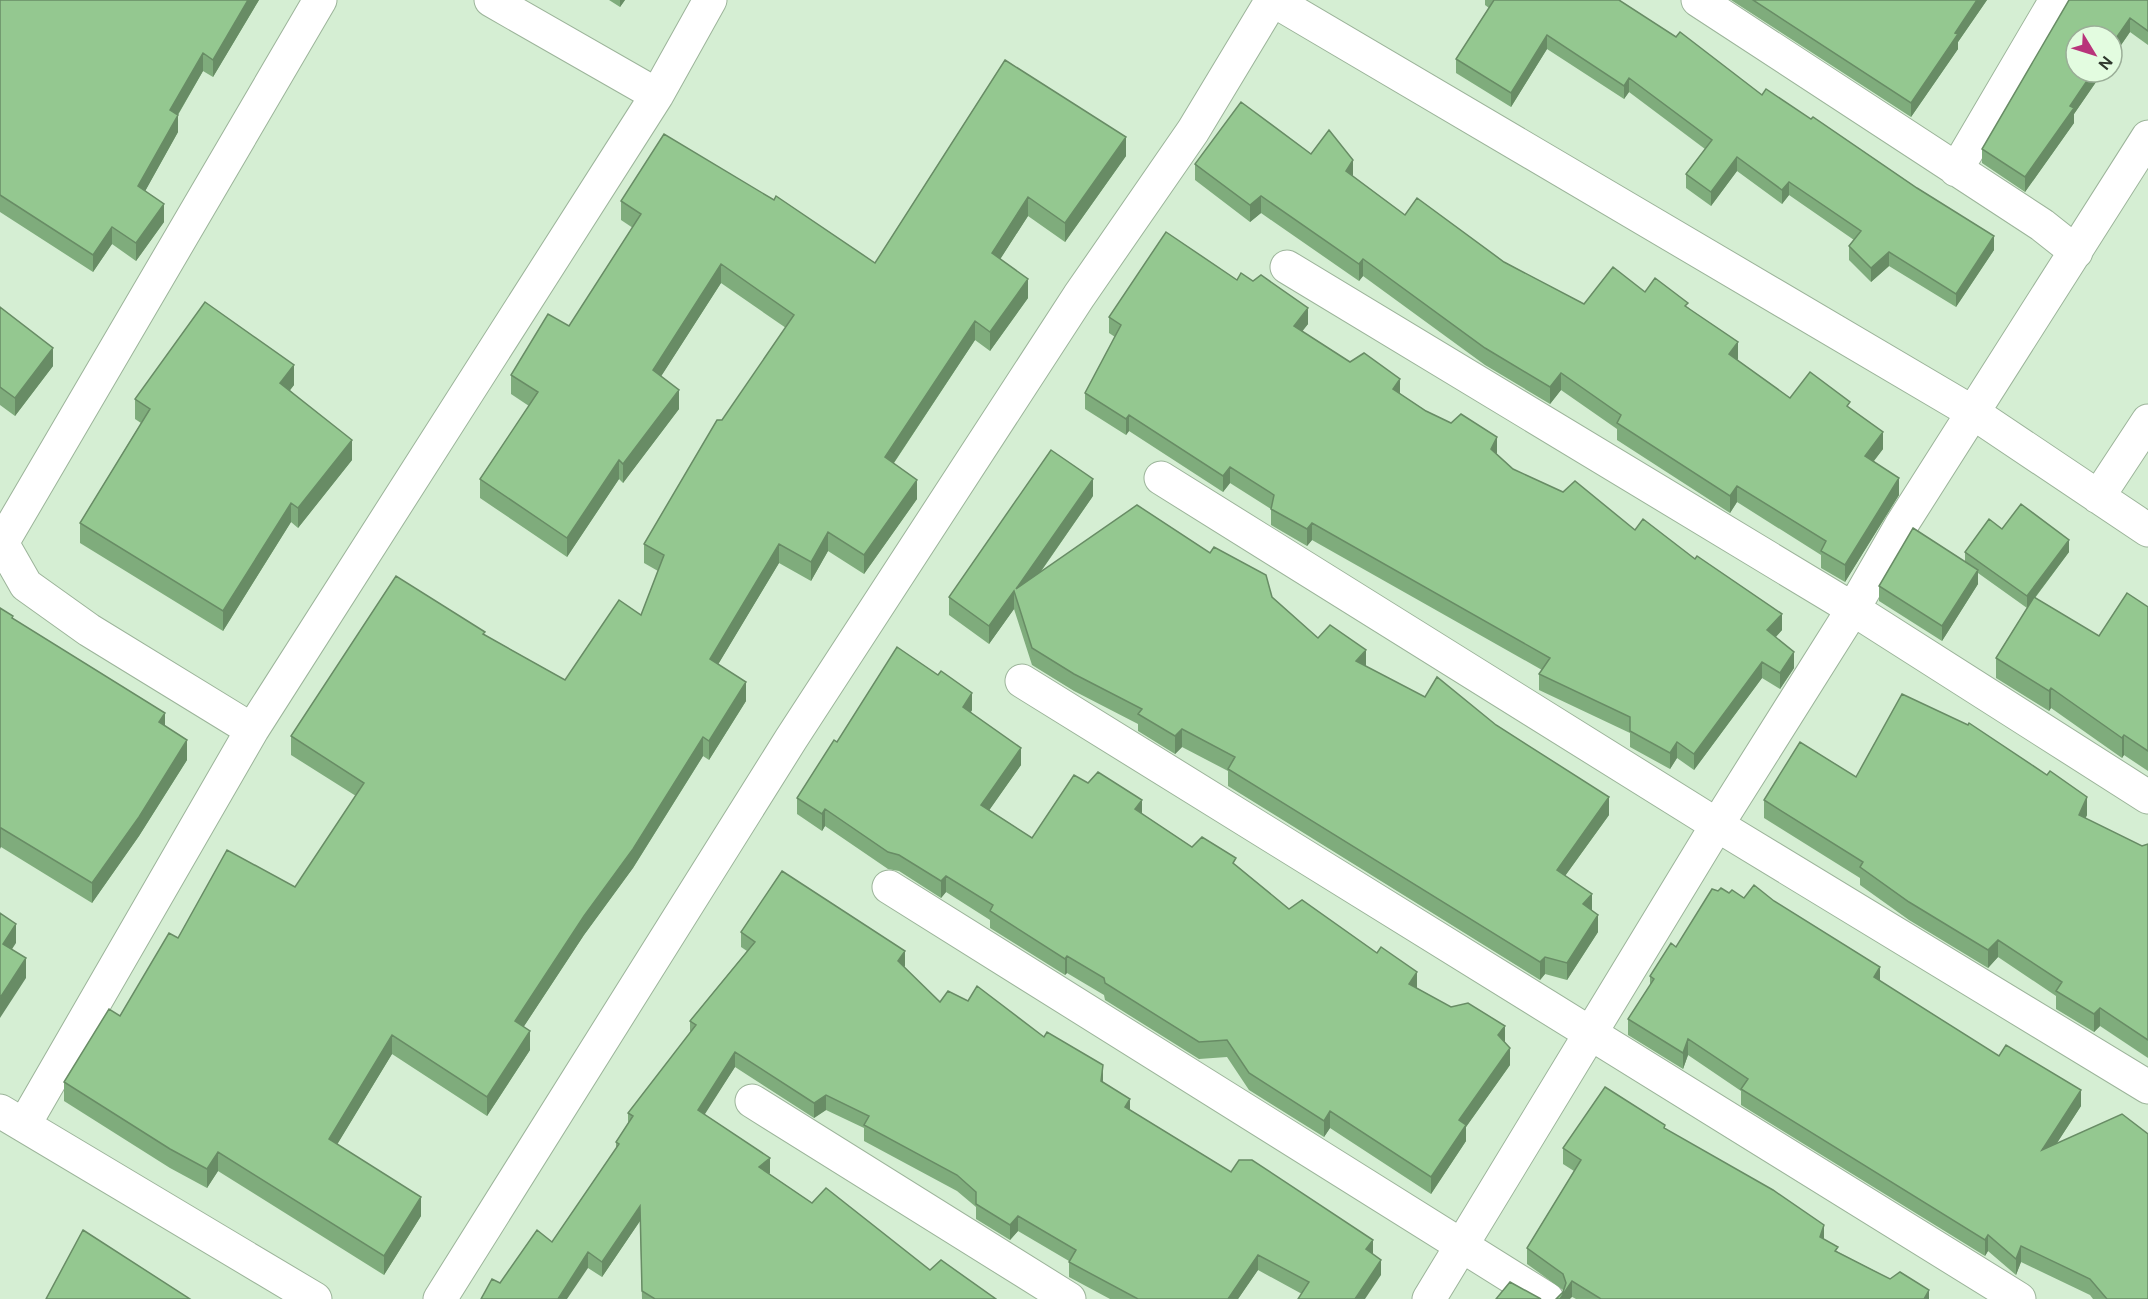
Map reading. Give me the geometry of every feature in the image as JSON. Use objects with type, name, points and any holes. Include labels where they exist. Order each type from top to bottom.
[{"type":"street","points":[[252,730],[89,630],[26,585],[2,543],[320,0]]},
{"type":"street","points":[[491,0],[657,95]]},
{"type":"street","points":[[315,1299],[12,1118],[252,730],[657,95],[710,0]]},
{"type":"street","points":[[440,1299],[791,739],[1079,296],[1193,131],[1273,0],[1972,412],[2148,530]]},
{"type":"street","points":[[1698,0],[2042,225],[2076,252]]},
{"type":"street","points":[[1956,170],[2056,0]]},
{"type":"street","points":[[1429,1299],[1717,825],[1853,609],[1902,524],[2148,137]]},
{"type":"street","points":[[1287,267],[1853,609],[2148,797]]},
{"type":"street","points":[[2098,497],[2148,421]]},
{"type":"street","points":[[1161,478],[1717,825],[2148,1087]]},
{"type":"street","points":[[1022,681],[1588,1035],[2019,1299]]},
{"type":"street","points":[[889,887],[1547,1299]]},
{"type":"street","points":[[752,1101],[1069,1299]]},
{"type":"building","points":[[0,0],[248,0],[213,60],[203,53],[170,110],[178,115],[138,186],[164,204],[136,243],[112,227],[93,255],[0,195]]},
{"type":"building","points":[[1494,0],[1619,0],[1676,37],[1680,32],[1762,95],[1766,89],[1811,119],[1813,117],[1917,188],[1994,236],[1956,294],[1889,252],[1871,268],[1849,246],[1861,231],[1789,182],[1782,190],[1737,157],[1711,192],[1686,174],[1712,140],[1629,78],[1624,86],[1547,35],[1511,93],[1456,59]]},
{"type":"building","points":[[1753,0],[1977,0],[1955,33],[1958,34],[1911,103]]},
{"type":"building","points":[[2069,0],[2148,0],[2148,31],[2130,18],[2124,27],[2124,24],[2064,24],[2064,84],[2085,84],[2070,106],[2074,108],[2025,177],[1982,149]]},
{"type":"building","points":[[1005,60],[1126,137],[1065,223],[1028,197],[992,253],[1028,279],[990,332],[975,321],[885,457],[917,480],[864,555],[828,532],[811,562],[779,544],[710,659],[746,682],[709,741],[703,737],[633,849],[584,916],[515,1021],[530,1031],[487,1097],[392,1035],[329,1139],[421,1197],[384,1256],[218,1152],[207,1169],[170,1149],[64,1082],[109,1009],[120,1016],[169,933],[178,938],[227,850],[295,887],[364,783],[291,736],[396,576],[485,632],[483,634],[565,680],[619,600],[641,615],[664,555],[644,544],[717,420],[722,420],[794,315],[721,264],[653,370],[679,390],[623,464],[619,460],[567,538],[480,479],[538,392],[511,375],[548,314],[569,326],[641,214],[621,201],[664,134],[774,200],[776,196],[875,263]]},
{"type":"building","points":[[1241,102],[1311,154],[1329,130],[1353,160],[1346,171],[1405,215],[1417,198],[1504,262],[1584,304],[1613,267],[1645,292],[1655,278],[1688,303],[1685,306],[1738,342],[1729,354],[1790,398],[1810,372],[1850,402],[1847,406],[1883,432],[1865,456],[1899,478],[1845,565],[1821,551],[1826,541],[1737,486],[1730,496],[1617,423],[1621,415],[1561,373],[1550,387],[1485,348],[1363,259],[1359,264],[1261,196],[1250,205],[1195,164]]},
{"type":"building","points":[[1166,232],[1237,280],[1241,273],[1253,281],[1261,275],[1308,308],[1294,326],[1350,362],[1364,353],[1400,379],[1393,389],[1426,411],[1451,423],[1461,414],[1497,437],[1491,449],[1513,469],[1563,492],[1575,481],[1635,530],[1643,519],[1695,559],[1697,556],[1782,614],[1767,630],[1794,652],[1780,673],[1762,662],[1694,754],[1677,742],[1670,753],[1630,731],[1630,717],[1539,674],[1550,658],[1312,523],[1307,529],[1271,509],[1274,495],[1230,467],[1223,476],[1129,415],[1126,419],[1085,393],[1121,325],[1109,317]]},
{"type":"building","points":[[205,302],[294,365],[280,383],[352,440],[298,508],[291,503],[223,611],[80,523],[150,409],[135,399]]},
{"type":"building","points":[[0,307],[53,348],[15,398],[0,387]]},
{"type":"building","points":[[1051,450],[1093,479],[1016,589],[1137,505],[1210,553],[1214,547],[1266,575],[1272,597],[1318,638],[1330,625],[1366,650],[1356,661],[1425,697],[1437,677],[1496,725],[1609,797],[1557,870],[1592,894],[1583,904],[1598,915],[1567,963],[1545,957],[1540,962],[1228,769],[1235,757],[1182,729],[1175,736],[1138,714],[1142,709],[1074,674],[1032,648],[1014,591],[989,626],[949,597]]},
{"type":"building","points":[[2021,504],[2069,540],[2027,596],[1965,552],[1989,519],[2002,529]]},
{"type":"building","points":[[1913,528],[1978,570],[1942,626],[1879,586]]},
{"type":"building","points":[[2127,593],[2148,607],[2148,751],[2124,735],[2122,738],[2051,688],[2049,691],[1996,658],[2034,597],[2099,636]]},
{"type":"building","points":[[0,608],[13,616],[12,618],[165,713],[159,722],[187,740],[139,817],[92,883],[0,829]]},
{"type":"building","points":[[897,647],[938,675],[941,671],[972,693],[963,707],[1021,748],[981,805],[1032,838],[1074,775],[1088,783],[1098,772],[1142,800],[1135,809],[1192,847],[1202,837],[1236,858],[1233,863],[1289,909],[1302,900],[1377,953],[1381,947],[1417,972],[1409,984],[1451,1007],[1468,1003],[1505,1026],[1498,1035],[1510,1048],[1459,1120],[1466,1125],[1431,1177],[1330,1111],[1324,1121],[1249,1073],[1227,1040],[1199,1042],[1105,983],[1104,978],[1067,956],[1065,959],[990,911],[993,905],[946,876],[941,881],[899,855],[888,852],[825,809],[822,814],[797,798],[834,740],[837,742]]},
{"type":"building","points":[[1902,694],[1968,725],[1969,723],[2047,775],[2050,771],[2087,797],[2079,815],[2142,846],[2148,844],[2148,1040],[2100,1008],[2094,1014],[2056,991],[2062,982],[1998,940],[1988,950],[1909,902],[1860,867],[1863,862],[1764,800],[1800,742],[1856,777]]},
{"type":"building","points":[[782,871],[905,951],[898,961],[940,1002],[948,991],[968,1001],[977,986],[1044,1037],[1047,1032],[1103,1065],[1101,1081],[1130,1099],[1125,1107],[1231,1172],[1239,1160],[1252,1160],[1373,1240],[1366,1249],[1381,1260],[1355,1299],[1298,1299],[1309,1282],[1258,1255],[1228,1299],[1138,1299],[1069,1262],[1076,1250],[1018,1216],[1010,1225],[976,1204],[976,1192],[957,1175],[864,1125],[869,1116],[826,1095],[814,1103],[735,1052],[698,1110],[770,1158],[759,1167],[812,1203],[826,1188],[930,1270],[941,1260],[996,1299],[655,1299],[642,1291],[640,1206],[602,1262],[588,1252],[558,1299],[481,1299],[492,1279],[500,1283],[537,1230],[552,1242],[619,1144],[616,1142],[633,1116],[628,1113],[696,1025],[690,1021],[755,942],[741,932]]},
{"type":"building","points":[[1754,885],[1774,901],[1880,967],[1874,977],[1999,1056],[2006,1045],[2081,1090],[2042,1150],[2122,1114],[2148,1134],[2148,1299],[2107,1299],[2090,1279],[2021,1246],[2016,1259],[1988,1235],[1985,1240],[1741,1089],[1748,1079],[1688,1039],[1683,1053],[1628,1019],[1654,979],[1650,976],[1671,943],[1676,947],[1712,889],[1718,891],[1721,888],[1729,893],[1732,890],[1744,898]]},
{"type":"building","points":[[0,913],[16,924],[3,944],[26,958],[0,998]]},
{"type":"building","points":[[1605,1087],[1665,1125],[1664,1128],[1773,1190],[1824,1225],[1820,1237],[1838,1247],[1835,1251],[1890,1279],[1900,1272],[1929,1290],[1924,1299],[1601,1299],[1572,1281],[1560,1299],[1556,1299],[1563,1292],[1566,1283],[1563,1274],[1527,1248],[1581,1160],[1563,1148]]},
{"type":"building","points":[[83,1230],[190,1299],[46,1299]]},
{"type":"building","points":[[1510,1282],[1541,1299],[1496,1299]]}]
